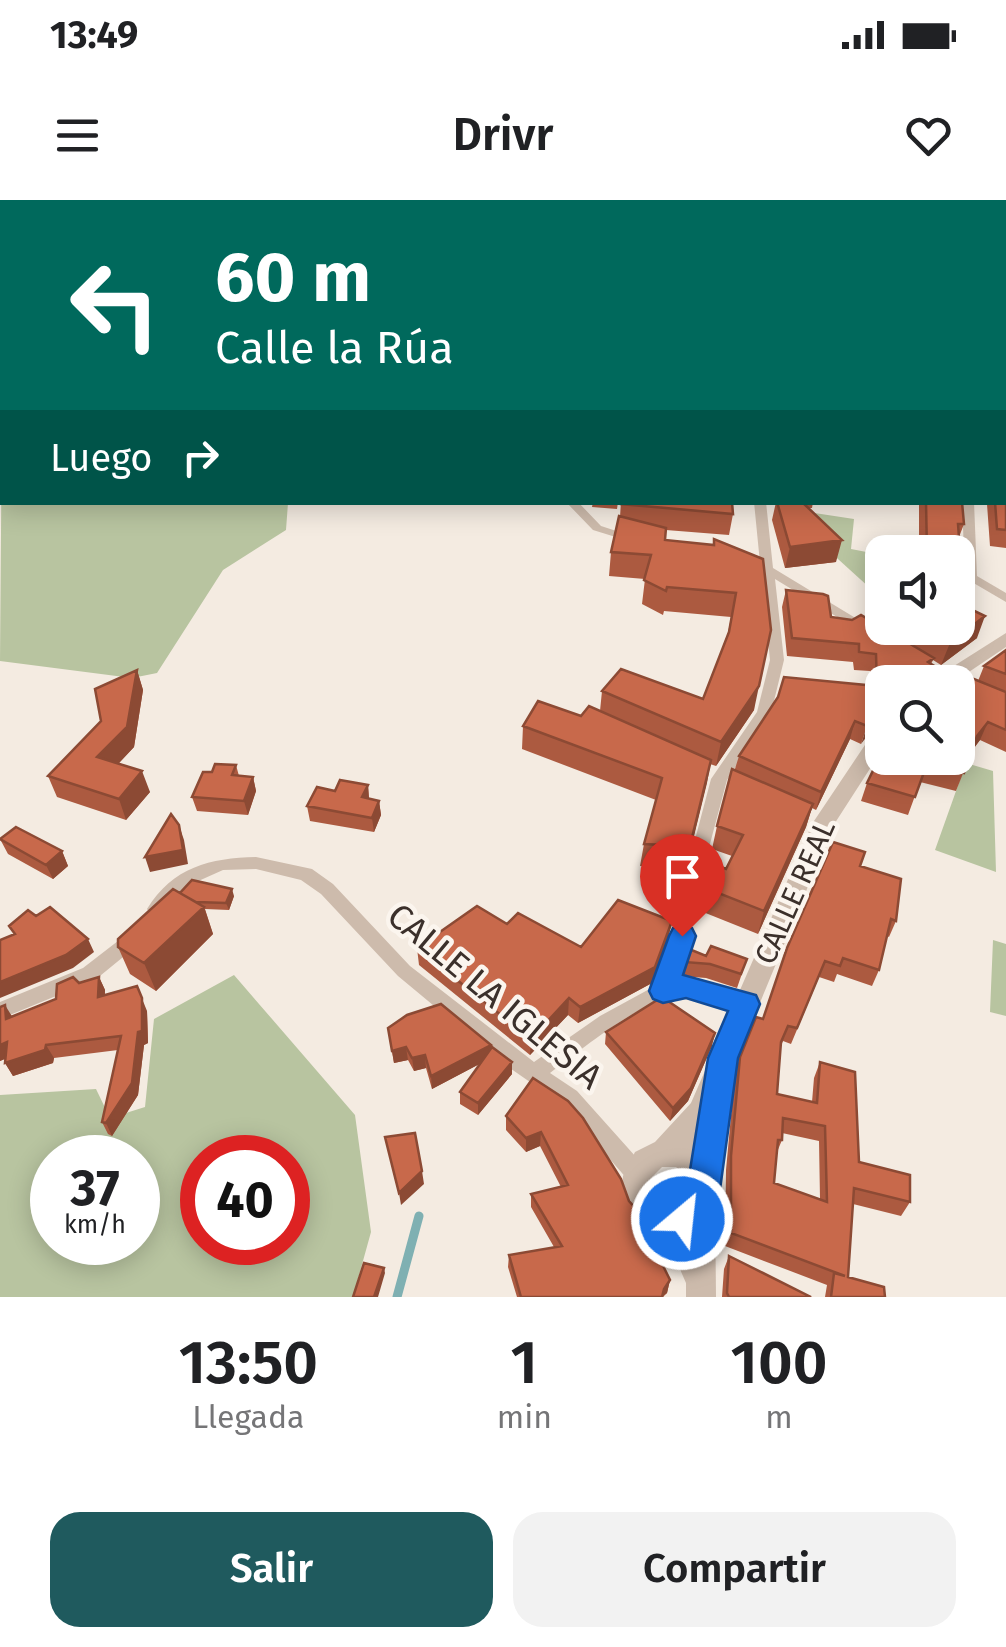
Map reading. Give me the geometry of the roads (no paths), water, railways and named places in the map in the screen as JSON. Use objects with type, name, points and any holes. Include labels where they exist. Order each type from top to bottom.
[{"type":"street","points":[[574,505],[597,528],[643,542]]},
{"type":"street","points":[[695,870],[718,779],[764,713],[773,678],[776,644],[760,505]]},
{"type":"street","points":[[968,505],[971,578],[1006,598]]},
{"type":"street","points":[[734,560],[765,568],[865,629]]},
{"type":"street","points":[[966,665],[1006,639]]},
{"type":"street","name":"CALLE REAL","points":[[664,1152],[701,1112],[746,1004],[814,819],[865,755]]},
{"type":"street","points":[[701,771],[736,786]]},
{"type":"street","name":"CALLE LA IGLESIA","points":[[0,1011],[89,974],[117,955],[179,882],[221,864],[256,863],[306,874],[327,889],[404,971],[533,1074],[570,1098],[636,1173]]},
{"type":"street","points":[[663,991],[682,936]]},
{"type":"street","points":[[533,1074],[592,1032],[663,991],[686,986],[746,1004]]},
{"type":"street","name":"CALLE REAL","points":[[700,1290],[702,1191],[723,1058]]},
{"type":"street","points":[[664,1152],[685,1158],[702,1191],[698,1207],[682,1219],[660,1218],[642,1204],[635,1184],[636,1173],[646,1158],[664,1152]]},
{"type":"street","name":"CALLE REAL","points":[[660,1218],[687,1251],[700,1290]]},
{"type":"waterway","points":[[397,1297],[419,1216]]}]
